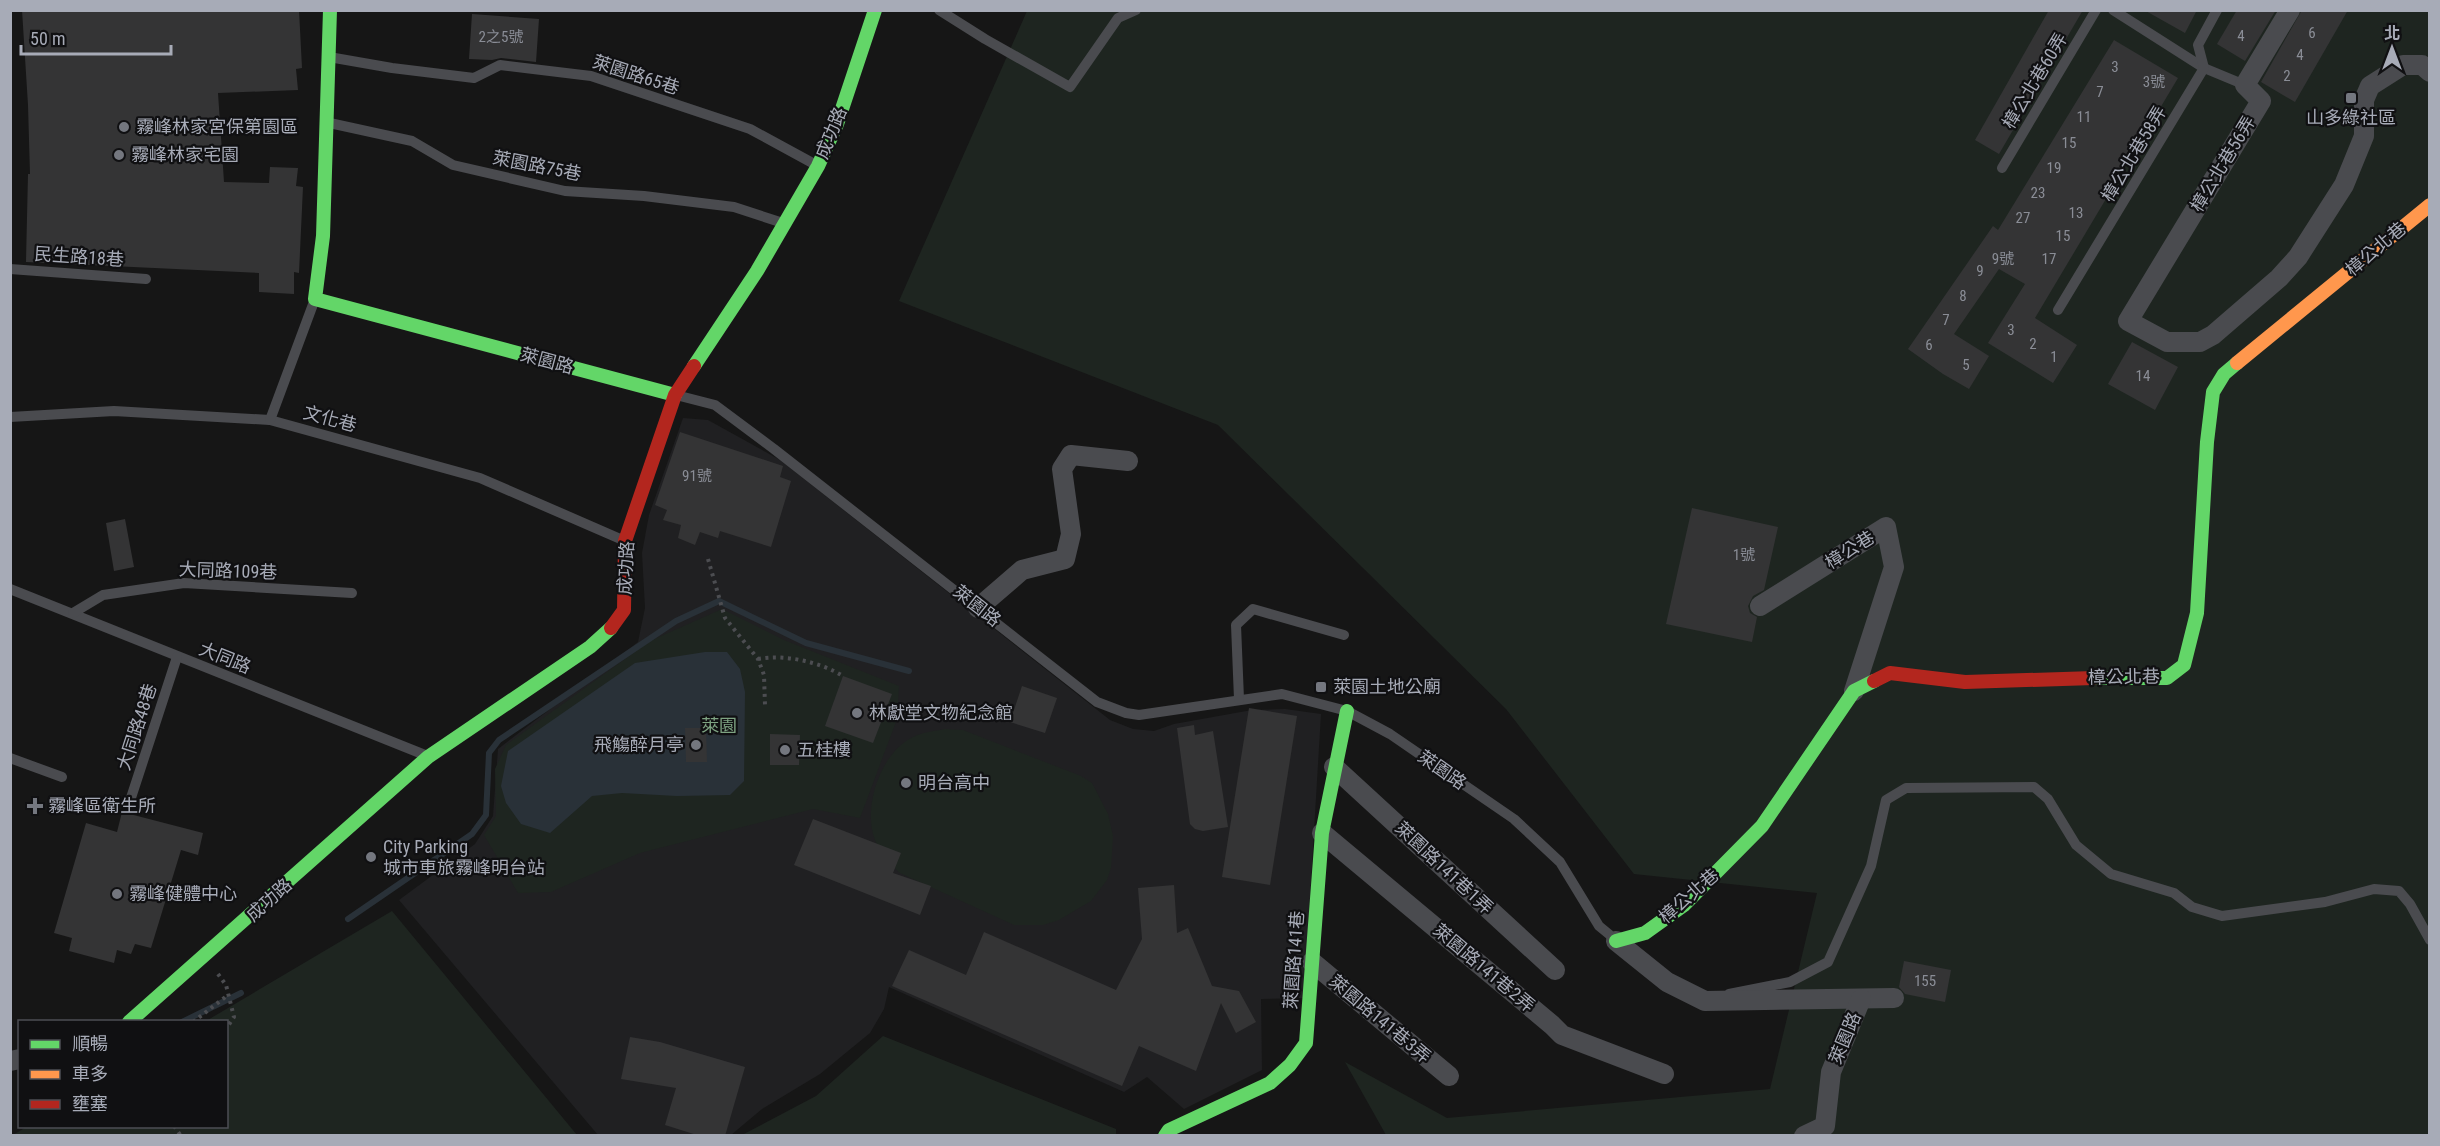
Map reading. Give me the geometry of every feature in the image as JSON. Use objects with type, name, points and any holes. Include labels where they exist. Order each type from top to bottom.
[{"type":"street","points":[[315,299],[324,236],[325,122],[330,10]]},
{"type":"street","name":"成功路","points":[[131,1020],[428,757],[610,631],[624,610],[625,541],[675,395],[786,224],[818,166],[837,124],[875,10]]},
{"type":"street","points":[[2246,85],[2290,10]]},
{"type":"street","name":"樟公北巷56弄","points":[[2246,85],[2261,101],[2128,321],[2168,342],[2200,342],[2213,335],[2279,278],[2298,257],[2344,185],[2364,136],[2364,100],[2370,86],[2403,65],[2422,65],[2430,72]]},
{"type":"street","name":"樟公北巷","points":[[1616,941],[1644,933],[1684,904],[1762,826],[1854,691],[1890,673],[1965,682],[2167,678],[2184,665],[2197,613],[2212,392],[2224,374],[2430,205]]},
{"type":"street","name":"萊園路","points":[[315,299],[675,395]]},
{"type":"street","points":[[978,608],[1022,570],[1065,559],[1071,534],[1062,469],[1071,455],[1128,461]]},
{"type":"street","name":"樟公巷","points":[[1760,606],[1886,527],[1894,567],[1854,691]]},
{"type":"street","name":"萊園路141巷","points":[[1165,1136],[1169,1130],[1270,1083],[1290,1065],[1306,1043],[1322,833],[1347,711]]},
{"type":"street","name":"萊園路141巷1弄","points":[[1334,767],[1555,970]]},
{"type":"street","name":"萊園路141巷2弄","points":[[1322,833],[1562,1035],[1664,1074]]},
{"type":"street","name":"萊園路","points":[[1616,941],[1667,982],[1706,1001],[1894,998]]},
{"type":"street","name":"萊園路141巷3弄","points":[[1312,962],[1449,1076]]},
{"type":"street","name":"萊園路","points":[[1804,1136],[1826,1126],[1831,1072],[1861,999]]},
{"type":"lane","points":[[939,10],[1070,87],[1118,18],[1136,10]]},
{"type":"lane","name":"樟公北巷60弄","points":[[2002,168],[2096,10]]},
{"type":"lane","points":[[2113,10],[2204,68],[2246,85]]},
{"type":"lane","points":[[2204,68],[2198,45],[2217,10]]},
{"type":"lane","name":"萊園路65巷","points":[[329,57],[392,68],[474,78],[500,65],[591,76],[750,129],[818,166]]},
{"type":"lane","name":"樟公北巷58弄","points":[[2058,310],[2204,68]]},
{"type":"lane","name":"萊園路75巷","points":[[325,122],[412,141],[453,165],[565,191],[644,196],[734,207],[786,224]]},
{"type":"lane","name":"民生路18巷","points":[[10,269],[146,279]]},
{"type":"lane","points":[[270,420],[315,299]]},
{"type":"lane","name":"萊園路","points":[[675,395],[715,405],[1097,702],[1126,713],[1139,715],[1282,694],[1347,711],[1390,734],[1514,819],[1560,862],[1599,926],[1616,941]]},
{"type":"lane","name":"文化巷","points":[[10,417],[114,411],[270,420],[480,478],[625,541]]},
{"type":"lane","name":"大同路109巷","points":[[74,613],[103,595],[184,583],[352,593]]},
{"type":"lane","name":"大同路","points":[[10,589],[428,757]]},
{"type":"lane","points":[[1239,699],[1236,625],[1253,609],[1344,636]]},
{"type":"lane","name":"大同路48巷","points":[[128,807],[177,657]]},
{"type":"lane","points":[[10,758],[62,777]]},
{"type":"lane","points":[[1706,1001],[1741,990],[1790,982],[1828,962],[1871,866],[1886,800],[1906,788],[2034,787],[2048,799],[2076,845],[2110,874],[2174,893],[2192,907],[2222,916],[2325,902],[2374,889],[2399,891],[2410,904],[2430,940]]},
{"type":"path","points":[[708,559],[725,618],[758,659],[764,675],[765,705]]},
{"type":"path","points":[[758,659],[776,656],[830,668],[843,676]]},
{"type":"path","points":[[202,959],[214,969],[226,985],[231,1001],[228,995]]},
{"type":"path","points":[[196,1020],[228,995]]},
{"type":"path","points":[[228,995],[234,1017],[228,1026]]},
{"type":"shaded area","name":"明台高中","points":[[683,418],[708,420],[780,460],[1110,720],[1133,729],[1154,731],[1174,724],[1252,710],[1285,709],[1321,714],[1304,998],[1261,999],[1262,1070],[1184,1109],[1147,1077],[1124,1092],[889,987],[884,1009],[870,1033],[820,1074],[762,1109],[731,1135],[598,1135],[399,900],[475,844],[493,816],[498,749],[638,642],[645,608],[642,553],[649,515]]},
{"type":"shaded area","points":[[705,652],[727,652],[740,669],[745,692],[744,781],[730,795],[677,796],[622,793],[592,796],[550,833],[521,824],[506,803],[501,786],[508,751],[635,663]]},
{"type":"green space","points":[[1027,11],[2429,11],[2429,1135],[1386,1135],[1345,1062],[1447,1118],[1770,1089],[1817,893],[1634,874],[1506,709],[1218,425],[899,301]]},
{"type":"green space","name":"萊園","points":[[722,609],[784,640],[899,686],[897,719],[860,818],[813,809],[640,853],[551,892],[518,893],[484,835],[496,816],[495,769],[506,745],[650,641]]},
{"type":"green space","points":[[945,729],[963,730],[1081,776],[1092,783],[1108,814],[1113,836],[1111,868],[1107,880],[1091,901],[1059,920],[1043,925],[1014,925],[900,873],[882,854],[875,840],[871,812],[877,782],[883,767],[902,744],[913,737]]},
{"type":"green space","points":[[392,911],[577,1135],[13,1135],[25,1128],[228,1128],[228,1020],[208,1020]]},
{"type":"green space","points":[[883,1036],[1116,1129],[1116,1135],[742,1135],[816,1096]]},
{"type":"building","name":"霧峰林家宅園","points":[[22,10],[299,10],[302,68],[296,69],[298,90],[218,93],[224,182],[269,183],[270,167],[298,168],[296,186],[303,187],[299,273],[294,272],[294,294],[259,292],[259,273],[26,262],[28,174],[30,174]]},
{"type":"building","points":[[2049,10],[2083,10],[1999,154],[1975,140]]},
{"type":"building","points":[[2144,10],[2197,10],[2185,33]]},
{"type":"building","points":[[2237,10],[2276,10],[2245,61],[2217,44]]},
{"type":"building","points":[[2302,10],[2348,10],[2295,102],[2261,82]]},
{"type":"building","points":[[472,14],[539,19],[536,62],[501,58],[469,59]]},
{"type":"building","points":[[2114,40],[2178,78],[2035,318],[2077,345],[2053,383],[1988,343],[2025,284],[1999,269],[1954,334],[1989,356],[1969,389],[1908,349],[1993,226],[1998,230]]},
{"type":"building","points":[[2132,342],[2178,367],[2155,410],[2108,384]]},
{"type":"building","points":[[680,432],[783,466],[780,477],[791,481],[771,547],[720,531],[718,538],[700,532],[695,545],[678,538],[681,525],[663,520],[667,510],[655,505]]},
{"type":"building","points":[[1692,508],[1778,527],[1764,590],[1753,596],[1748,606],[1750,613],[1757,617],[1752,642],[1666,624]]},
{"type":"building","points":[[125,519],[134,567],[114,571],[106,523]]},
{"type":"building","name":"林獻堂文物紀念館","points":[[843,676],[892,694],[873,743],[825,726]]},
{"type":"building","points":[[1022,686],[1057,698],[1045,733],[1010,722]]},
{"type":"building","points":[[1249,708],[1297,716],[1270,885],[1222,877]]},
{"type":"building","points":[[1194,725],[1195,735],[1213,731],[1228,827],[1203,831],[1195,829],[1190,824],[1177,728]]},
{"type":"building","name":"飛觴醉月亭","points":[[685,728],[706,728],[707,762],[686,762]]},
{"type":"building","name":"五桂樓","points":[[770,734],[800,735],[799,765],[770,765]]},
{"type":"building","name":"霧峰健體中心","points":[[122,812],[203,833],[198,855],[181,850],[151,948],[135,944],[131,954],[117,950],[114,963],[69,951],[72,938],[54,933],[86,823],[117,832]]},
{"type":"building","points":[[813,819],[901,853],[893,873],[931,886],[920,915],[794,865]]},
{"type":"building","points":[[1174,885],[1177,933],[1188,928],[1212,986],[1239,991],[1256,1022],[1236,1033],[1221,1003],[1196,1071],[1139,1046],[1122,1086],[892,986],[909,950],[966,975],[984,932],[1116,990],[1142,939],[1138,888]]},
{"type":"building","points":[[1904,961],[1951,970],[1945,1002],[1905,994],[1899,987]]},
{"type":"building","points":[[630,1037],[660,1042],[745,1067],[725,1136],[700,1136],[665,1125],[676,1088],[621,1079]]},
{"type":"waterway","points":[[348,919],[472,834],[486,815],[489,753],[499,740],[676,621],[719,601],[806,643],[909,671]]},
{"type":"waterway","points":[[186,1020],[241,993]]},
{"type":"traffic: fast","points":[[330,10],[323,236],[315,299],[675,395]]},
{"type":"traffic: fast","points":[[694,366],[757,271],[818,166],[837,124],[875,10]]},
{"type":"traffic: fast","points":[[2094,678],[2167,678],[2184,665],[2197,613],[2207,442],[2213,392],[2224,374],[2237,363]]},
{"type":"traffic: fast","points":[[131,1020],[428,757],[590,647],[611,628]]},
{"type":"traffic: fast","points":[[1616,941],[1645,933],[1684,905],[1762,826],[1854,691],[1874,681]]},
{"type":"traffic: fast","points":[[1165,1136],[1169,1130],[1270,1083],[1290,1065],[1306,1043],[1322,833],[1347,711]]},
{"type":"traffic: slow","points":[[2237,363],[2430,205]]},
{"type":"traffic: jam","points":[[611,628],[624,610],[625,541],[675,395],[694,366]]},
{"type":"traffic: jam","points":[[1874,681],[1890,673],[1965,682],[2094,678]]},
{"type":"place","name":"山多綠社區","points":[[2351,98]]},
{"type":"place","name":"霧峰林家宮保第園區","points":[[124,127]]},
{"type":"place","name":"霧峰林家宅園","points":[[119,155]]},
{"type":"place","name":"萊園土地公廟","points":[[1321,687]]},
{"type":"place","name":"林獻堂文物紀念館","points":[[857,713]]},
{"type":"place","name":"飛觴醉月亭","points":[[696,745]]},
{"type":"place","name":"五桂樓","points":[[785,750]]},
{"type":"place","name":"明台高中","points":[[906,783]]},
{"type":"place","name":"霧峰區衛生所","points":[[35,806]]},
{"type":"place","name":"City Parking 城市車旅霧峰明台站","points":[[371,857]]},
{"type":"place","name":"霧峰健體中心","points":[[117,894]]}]
